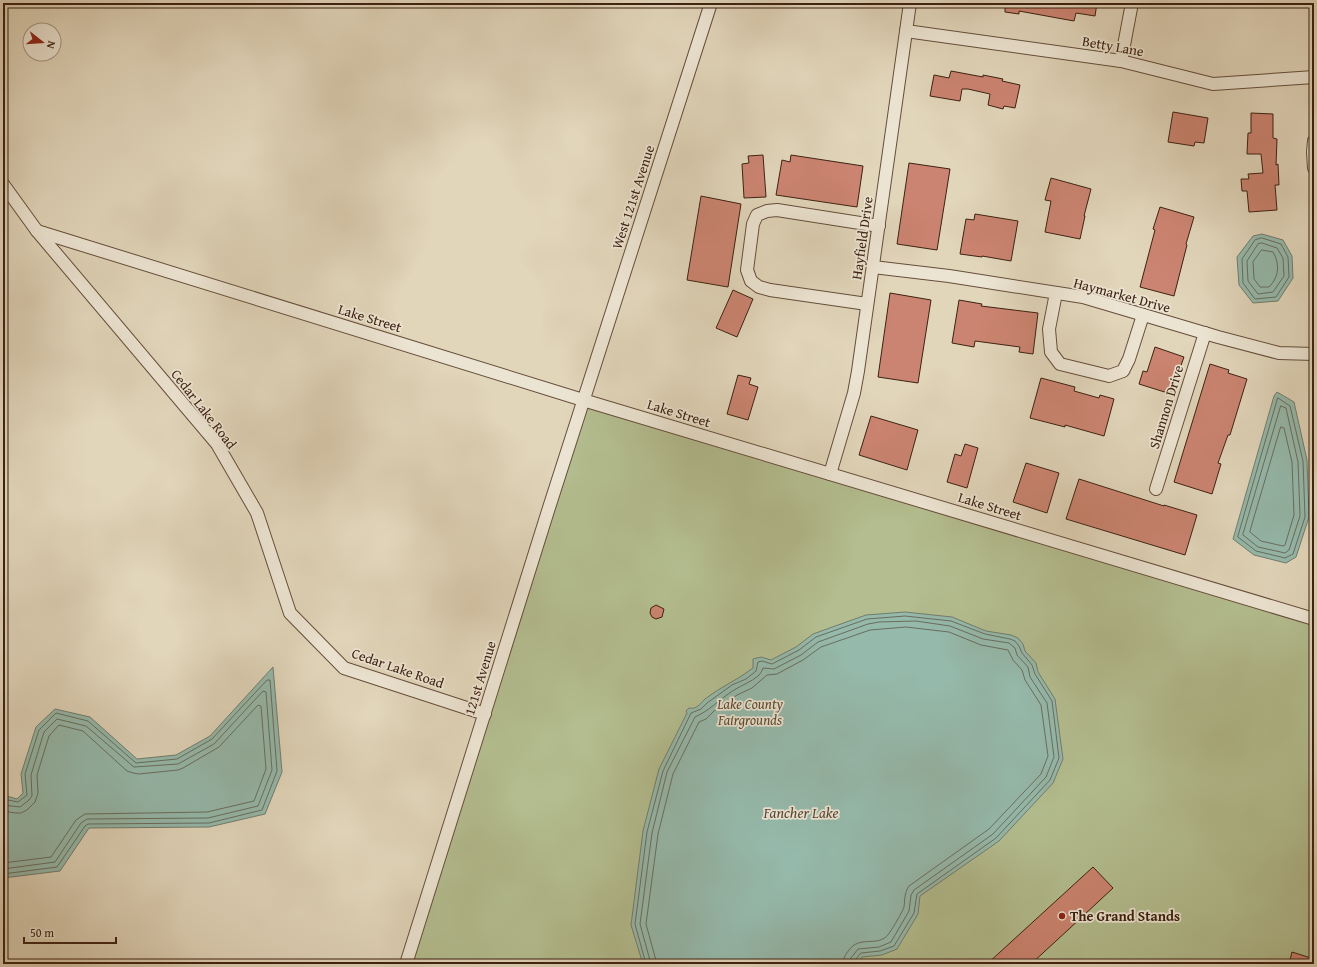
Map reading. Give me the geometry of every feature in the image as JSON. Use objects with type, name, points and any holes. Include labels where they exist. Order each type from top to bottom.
[{"type":"street","name":"West 121st Avenue","points":[[583,400],[711,3]]},
{"type":"street","name":"Hayfield Drive","points":[[830,474],[854,392],[910,3]]},
{"type":"street","points":[[1121,62],[1132,3]]},
{"type":"street","name":"Betty Lane","points":[[906,31],[1121,62],[1214,84],[1314,77]]},
{"type":"street","points":[[1314,141],[1314,168]]},
{"type":"street","name":"Cedar Lake Road","points":[[3,184],[37,232],[217,444],[256,513],[290,613],[344,668],[485,714]]},
{"type":"street","points":[[867,304],[758,287],[751,281],[747,270],[753,224],[757,215],[768,211],[777,210],[879,226]]},
{"type":"street","name":"Lake Street","points":[[37,232],[583,400],[1314,619]]},
{"type":"street","name":"Haymarket Drive","points":[[873,267],[949,276],[1083,297],[1279,353],[1314,354]]},
{"type":"street","points":[[1056,293],[1049,329],[1051,352],[1060,364],[1110,376],[1123,371],[1130,359],[1143,315]]},
{"type":"street","name":"Shannon Drive","points":[[1156,490],[1205,333]]},
{"type":"street","name":"121st Avenue","points":[[406,964],[583,400]]},
{"type":"green space","name":"Lake County Fairgrounds","points":[[583,400],[1314,621],[1314,964],[403,964]]},
{"type":"water","points":[[1262,234],[1283,240],[1292,256],[1293,278],[1278,301],[1253,303],[1239,285],[1237,257],[1253,236]]},
{"type":"water","points":[[1277,392],[1294,402],[1307,460],[1309,517],[1296,557],[1286,563],[1254,555],[1233,539],[1274,396]]},
{"type":"water","name":"Fancher Lake","points":[[905,612],[952,617],[986,631],[1011,635],[1018,638],[1023,644],[1025,651],[1036,663],[1038,672],[1055,699],[1063,759],[1053,783],[999,841],[920,896],[918,914],[897,949],[882,955],[862,957],[857,964],[643,964],[631,925],[643,831],[659,769],[687,713],[686,711],[689,708],[698,706],[705,699],[753,668],[753,659],[761,657],[771,660],[796,647],[813,634],[866,615]]},
{"type":"water","points":[[273,667],[282,772],[265,814],[209,827],[89,828],[60,871],[3,878],[3,795],[17,799],[23,793],[21,774],[36,727],[55,709],[90,717],[137,759],[176,755],[210,736]]},
{"type":"building","points":[[1005,3],[1097,3],[1095,16],[1076,13],[1074,21],[1019,11],[1019,14],[1005,12]]},
{"type":"building","points":[[951,71],[1003,79],[1002,81],[1020,85],[1015,108],[1004,106],[1003,109],[988,105],[990,94],[968,89],[962,89],[960,101],[930,96],[934,75],[949,78]]},
{"type":"building","points":[[1173,112],[1208,118],[1204,143],[1195,142],[1194,146],[1168,142]]},
{"type":"building","points":[[1251,113],[1273,114],[1273,138],[1277,139],[1276,165],[1278,164],[1279,185],[1275,185],[1277,210],[1249,212],[1247,191],[1242,191],[1241,179],[1249,179],[1248,174],[1263,173],[1261,154],[1247,154],[1248,133],[1251,133]]},
{"type":"building","points":[[763,155],[766,197],[744,198],[742,164],[749,163],[748,156]]},
{"type":"building","points":[[791,155],[863,166],[857,207],[776,195],[782,160],[790,162]]},
{"type":"building","points":[[909,163],[950,169],[937,250],[897,244]]},
{"type":"building","points":[[1051,178],[1091,189],[1080,239],[1045,232],[1051,201],[1045,200]]},
{"type":"building","points":[[701,196],[741,204],[728,287],[687,280]]},
{"type":"building","points":[[1160,207],[1194,217],[1174,296],[1140,287],[1155,230],[1153,229]]},
{"type":"building","points":[[975,214],[1018,221],[1011,261],[960,254],[966,219],[974,220]]},
{"type":"building","points":[[733,290],[753,299],[737,337],[716,328]]},
{"type":"building","points":[[890,293],[931,300],[918,383],[878,377]]},
{"type":"building","points":[[959,300],[982,304],[981,306],[1038,313],[1033,354],[1019,352],[1020,347],[975,341],[974,347],[952,343]]},
{"type":"building","points":[[1155,347],[1184,357],[1171,394],[1139,384],[1143,371],[1147,372]]},
{"type":"building","points":[[1210,364],[1229,370],[1228,373],[1247,379],[1230,435],[1228,435],[1218,463],[1221,464],[1212,494],[1174,482]]},
{"type":"building","points":[[738,375],[751,378],[749,384],[758,387],[748,420],[727,414]]},
{"type":"building","points":[[1041,378],[1075,387],[1074,391],[1099,398],[1100,395],[1114,399],[1104,436],[1065,425],[1065,427],[1030,418]]},
{"type":"building","points":[[871,416],[918,430],[907,470],[859,455]]},
{"type":"building","points":[[965,444],[978,448],[967,488],[947,482],[955,454],[961,456]]},
{"type":"building","points":[[1026,463],[1059,473],[1047,513],[1013,502]]},
{"type":"building","points":[[1079,479],[1197,515],[1185,555],[1066,519]]},
{"type":"building","points":[[656,605],[664,609],[662,617],[656,619],[652,617],[650,613],[651,608]]},
{"type":"building","name":"The Grand Stands","points":[[1093,867],[1113,888],[1031,964],[987,964]]},
{"type":"building","points":[[1292,952],[1314,959],[1314,964],[1289,964]]},
{"type":"place","name":"The Grand Stands","points":[[1062,916]]}]
